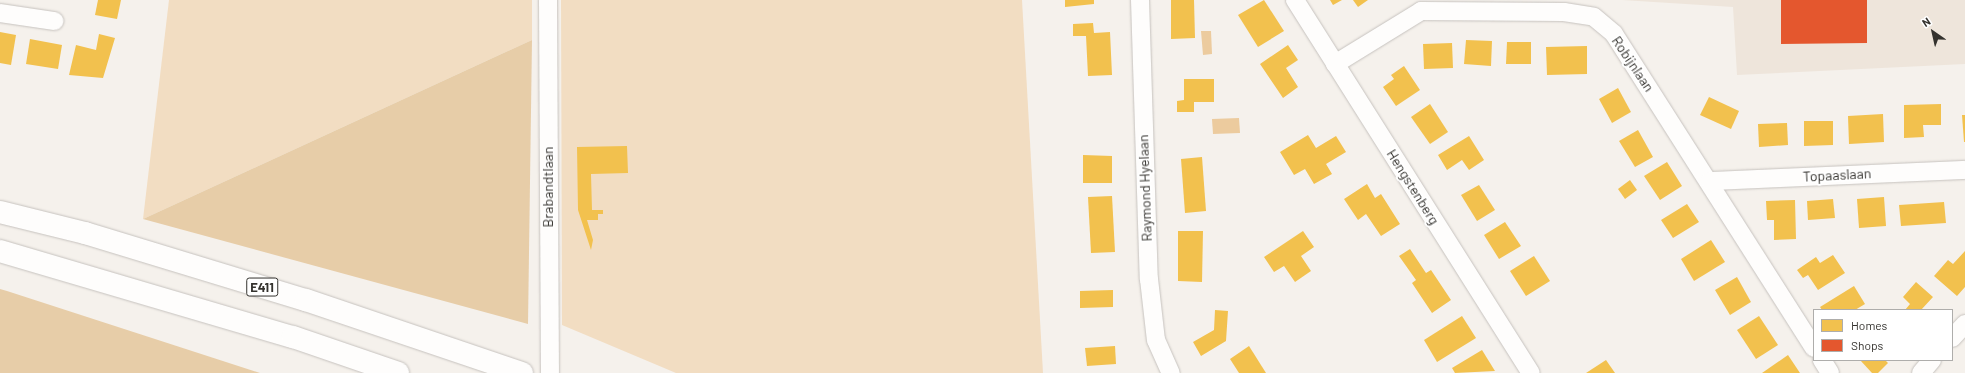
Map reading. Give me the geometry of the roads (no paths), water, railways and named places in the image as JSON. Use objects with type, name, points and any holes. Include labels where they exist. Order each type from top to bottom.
[{"type":"highway","name":"E411","points":[[0,212],[85,233],[291,296],[522,373]]},
{"type":"highway","points":[[0,252],[286,334],[398,373]]},
{"type":"street","name":"Brabandtlaan","points":[[548,0],[550,373]]},
{"type":"street","name":"Raymond Hyelaan","points":[[1140,0],[1149,280],[1156,340],[1171,373]]},
{"type":"street","name":"Hengstenberg","points":[[1295,0],[1531,373]]},
{"type":"street","name":"Robijnlaan","points":[[1335,64],[1421,11],[1557,12],[1594,17],[1614,34],[1710,181],[1813,346]]},
{"type":"street","points":[[0,13],[54,20]]},
{"type":"street","name":"Topaaslaan","points":[[1710,181],[1965,170]]},
{"type":"street","points":[[1953,337],[1965,324]]},
{"type":"street","points":[[1823,361],[1830,373]]},
{"type":"street","points":[[1921,373],[1931,361]]}]
